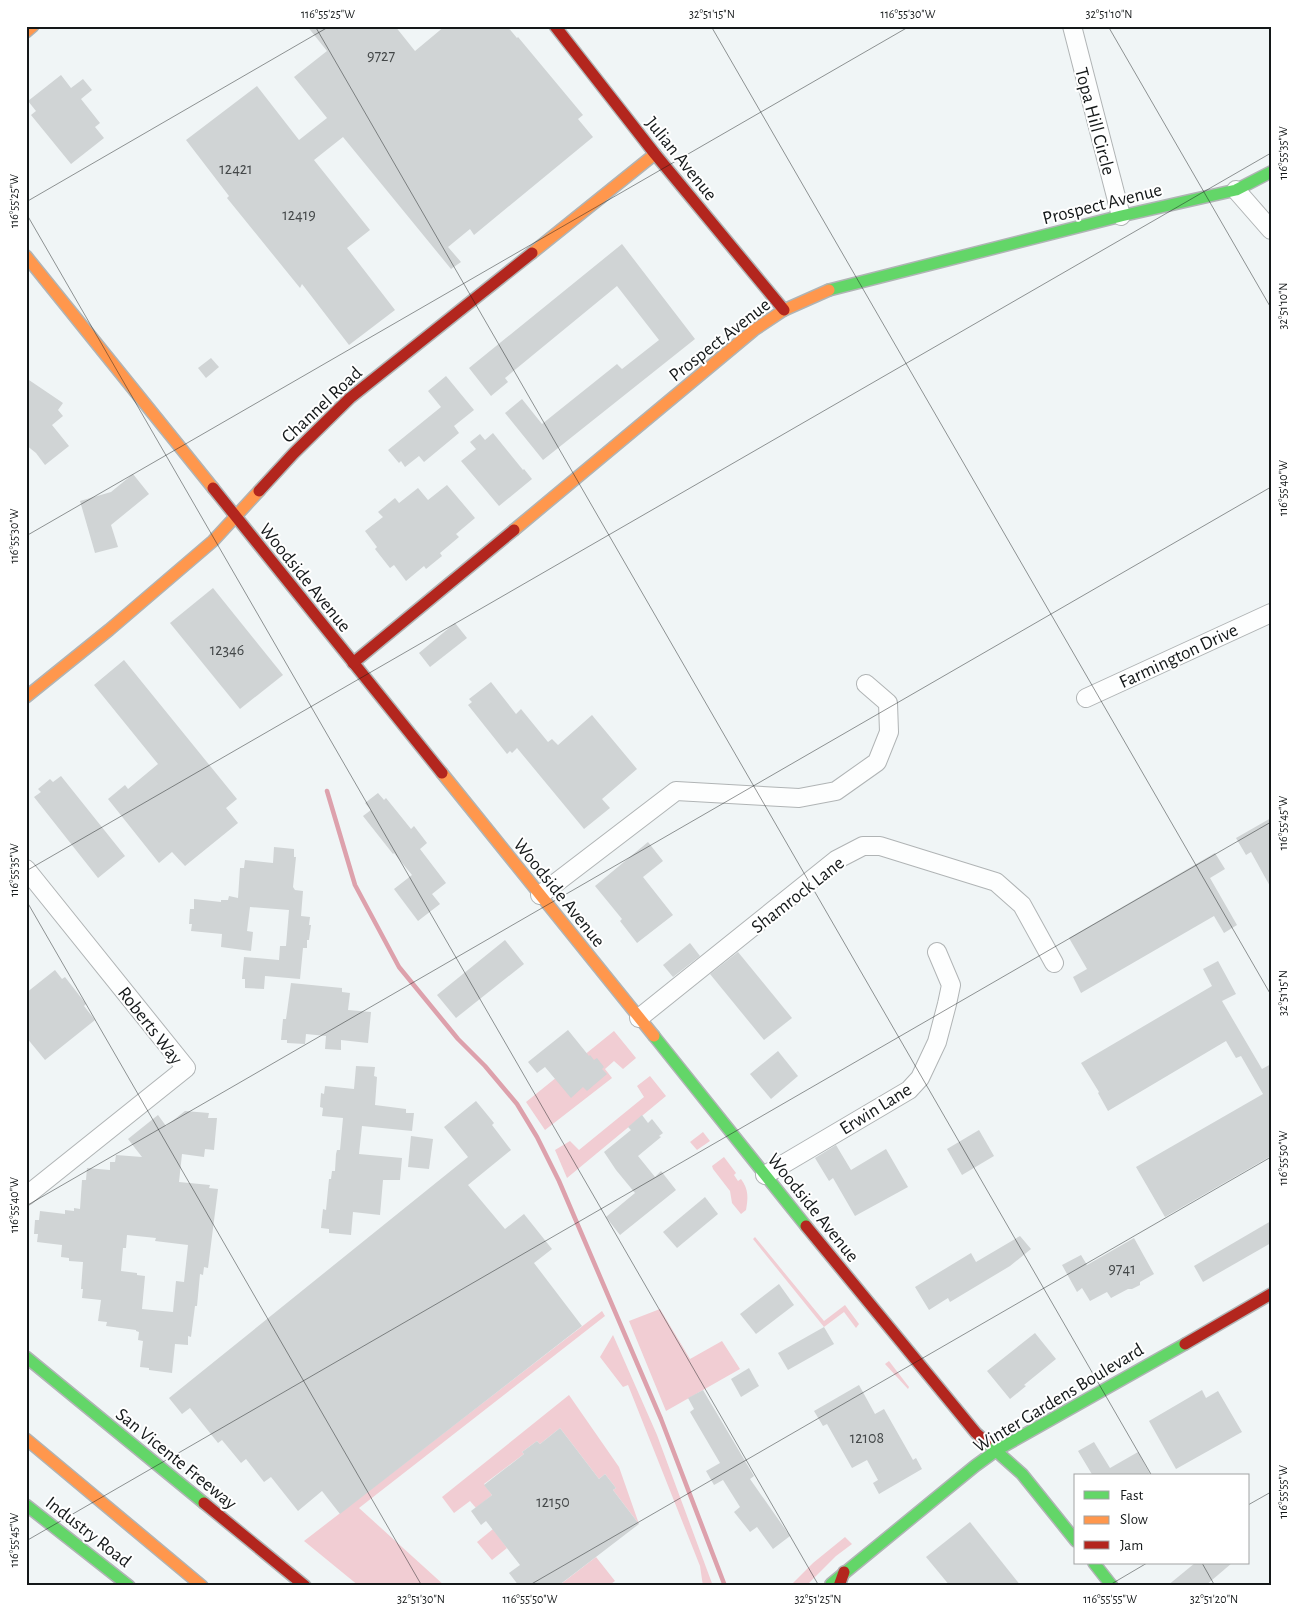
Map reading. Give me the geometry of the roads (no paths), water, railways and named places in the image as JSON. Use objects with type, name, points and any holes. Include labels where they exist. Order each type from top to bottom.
[{"type":"main road","points":[[26,32],[33,26]]},
{"type":"main road","name":"Julian Avenue","points":[[555,26],[655,154],[784,310]]},
{"type":"main road","name":"Channel Road","points":[[26,697],[192,560],[236,518],[294,452],[350,398],[655,154]]},
{"type":"main road","name":"Prospect Avenue","points":[[353,663],[747,336],[784,310],[830,290],[1121,216],[1236,190],[1271,172]]},
{"type":"main road","name":"Woodside Avenue","points":[[26,256],[765,1175],[976,1432],[1022,1474],[1074,1539]]},
{"type":"main road","name":"Winter Gardens Boulevard","points":[[829,1586],[997,1450],[1271,1294]]},
{"type":"main road","name":"San Vicente Freeway","points":[[26,1357],[305,1586]]},
{"type":"main road","points":[[26,1439],[202,1586]]},
{"type":"main road","name":"Industry Road","points":[[26,1504],[129,1586]]},
{"type":"main road","points":[[1095,1564],[1112,1586]]},
{"type":"main road","points":[[839,1586],[844,1572]]},
{"type":"street","name":"Topa Hill Circle","points":[[1072,26],[1121,216]]},
{"type":"street","points":[[1236,190],[1271,230]]},
{"type":"street","name":"Farmington Drive","points":[[1086,698],[1271,613]]},
{"type":"street","points":[[540,894],[676,791],[799,798],[836,791],[876,762],[889,732],[888,703],[866,684]]},
{"type":"street","name":"Shamrock Lane","points":[[639,1018],[836,860],[863,846],[880,846],[996,882],[1022,905],[1054,963]]},
{"type":"street","name":"Roberts Way","points":[[26,869],[186,1068],[26,1196]]},
{"type":"street","name":"Erwin Lane","points":[[765,1175],[909,1090],[920,1078],[937,1042],[951,985],[937,952]]},
{"type":"waterway","points":[[327,791],[355,885],[399,967],[458,1039],[485,1066],[517,1104],[537,1137],[559,1181],[661,1419],[725,1586]]}]
